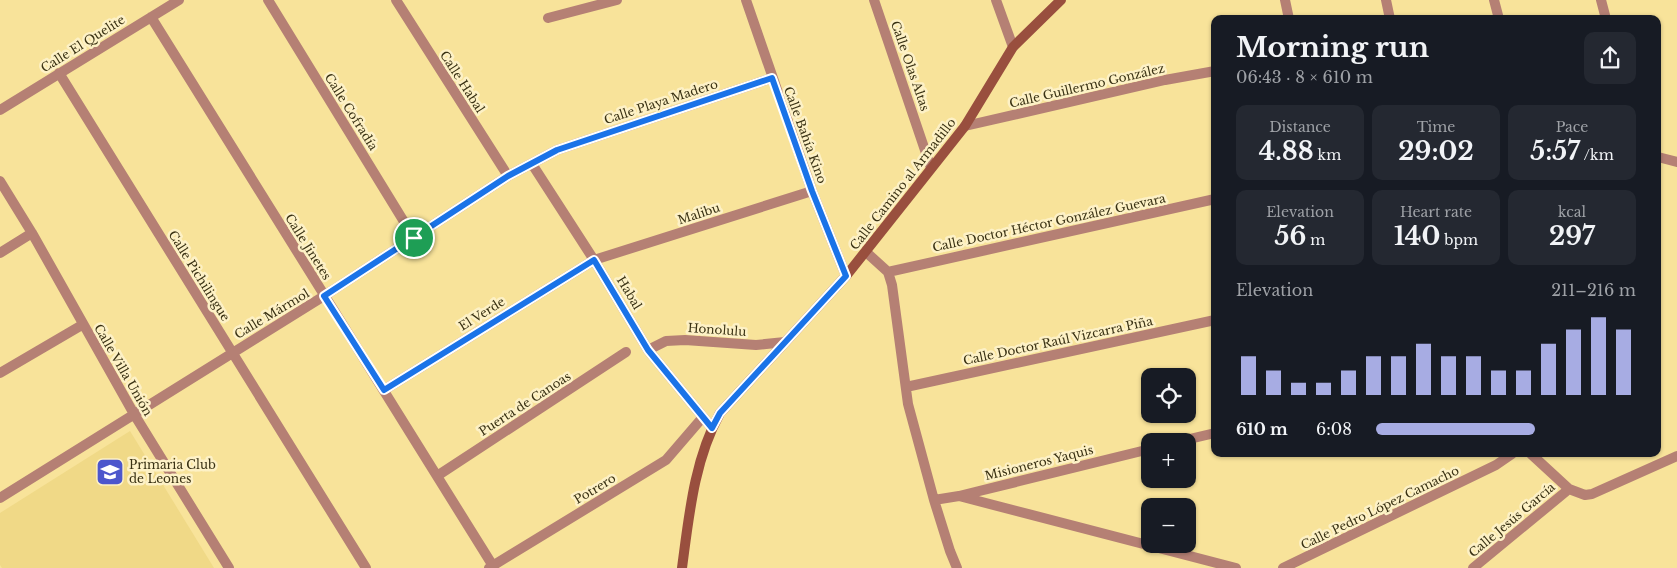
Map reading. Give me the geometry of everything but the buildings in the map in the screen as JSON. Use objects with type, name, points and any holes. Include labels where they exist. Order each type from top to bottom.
[{"type":"street","name":"Calle El Quelite","points":[[0,110],[179,0]]},
{"type":"street","name":"Calle Cofradía","points":[[268,0],[414,238]]},
{"type":"street","name":"Calle Habal","points":[[396,0],[508,176]]},
{"type":"street","points":[[548,18],[617,0]]},
{"type":"street","name":"Calle Bahía Kino","points":[[746,0],[812,191],[846,276]]},
{"type":"street","name":"Calle Olas Altas","points":[[874,0],[932,168]]},
{"type":"street","points":[[996,0],[1013,47]]},
{"type":"street","name":"Calle Camino al Armadillo","points":[[682,568],[692,497],[712,428],[720,413],[866,252],[965,126],[1013,47],[1061,0]]},
{"type":"street","points":[[1285,0],[1288,15]]},
{"type":"street","points":[[1386,0],[1389,15]]},
{"type":"street","points":[[1494,0],[1498,15]]},
{"type":"street","points":[[1601,0],[1605,15]]},
{"type":"street","name":"Calle Jinetes","points":[[151,17],[384,390],[491,567]]},
{"type":"street","name":"Calle Guillermo González","points":[[965,126],[1211,72]]},
{"type":"street","name":"Calle Pichilingue","points":[[59,73],[366,568]]},
{"type":"street","name":"Calle Playa Madero","points":[[557,150],[772,78]]},
{"type":"street","name":"Calle Mármol","points":[[0,498],[324,296],[508,176],[557,150]]},
{"type":"street","points":[[1661,158],[1677,162]]},
{"type":"street","name":"Habal","points":[[532,164],[594,260],[648,350],[712,428]]},
{"type":"street","name":"Calle Villa Unión","points":[[0,181],[32,233],[82,325],[134,414],[230,568]]},
{"type":"street","name":"Malibu","points":[[594,260],[812,191]]},
{"type":"street","name":"Calle Doctor Héctor González Guevara","points":[[888,272],[1211,200]]},
{"type":"street","points":[[0,253],[32,233]]},
{"type":"street","points":[[866,252],[888,272],[892,285],[908,404],[934,500],[957,568]]},
{"type":"street","name":"El Verde","points":[[384,390],[594,260]]},
{"type":"street","name":"Calle Doctor Raúl Vizcarra Piña","points":[[906,387],[1211,321]]},
{"type":"street","points":[[0,373],[82,325]]},
{"type":"street","name":"Honolulu","points":[[648,350],[666,341],[685,340],[756,346],[785,342]]},
{"type":"street","name":"Puerta de Canoas","points":[[437,476],[626,352]]},
{"type":"street","name":"Potrero","points":[[491,567],[666,460],[703,417]]},
{"type":"street","points":[[1196,437],[1211,434]]},
{"type":"street","name":"Misioneros Yaquis","points":[[934,500],[959,496],[1141,451]]},
{"type":"street","name":"Calle Jesús García","points":[[1473,568],[1569,489],[1585,495],[1592,494],[1677,456]]},
{"type":"street","name":"Calle Pedro López Camacho","points":[[1284,568],[1496,465],[1508,457]]},
{"type":"street","points":[[1534,457],[1569,489]]},
{"type":"street","points":[[959,496],[1236,568]]},
{"type":"shaded area","name":"Primaria Club de Leones","points":[[130,431],[214,568],[2,568],[0,565],[0,513]]},
{"type":"place","name":"Primaria Club de Leones","points":[[110,472]]},
{"type":"route","points":[[772,78],[812,191],[846,276],[720,413],[712,428],[648,350],[594,260],[384,390],[324,296],[414,238],[508,176],[557,150],[772,78]]}]
